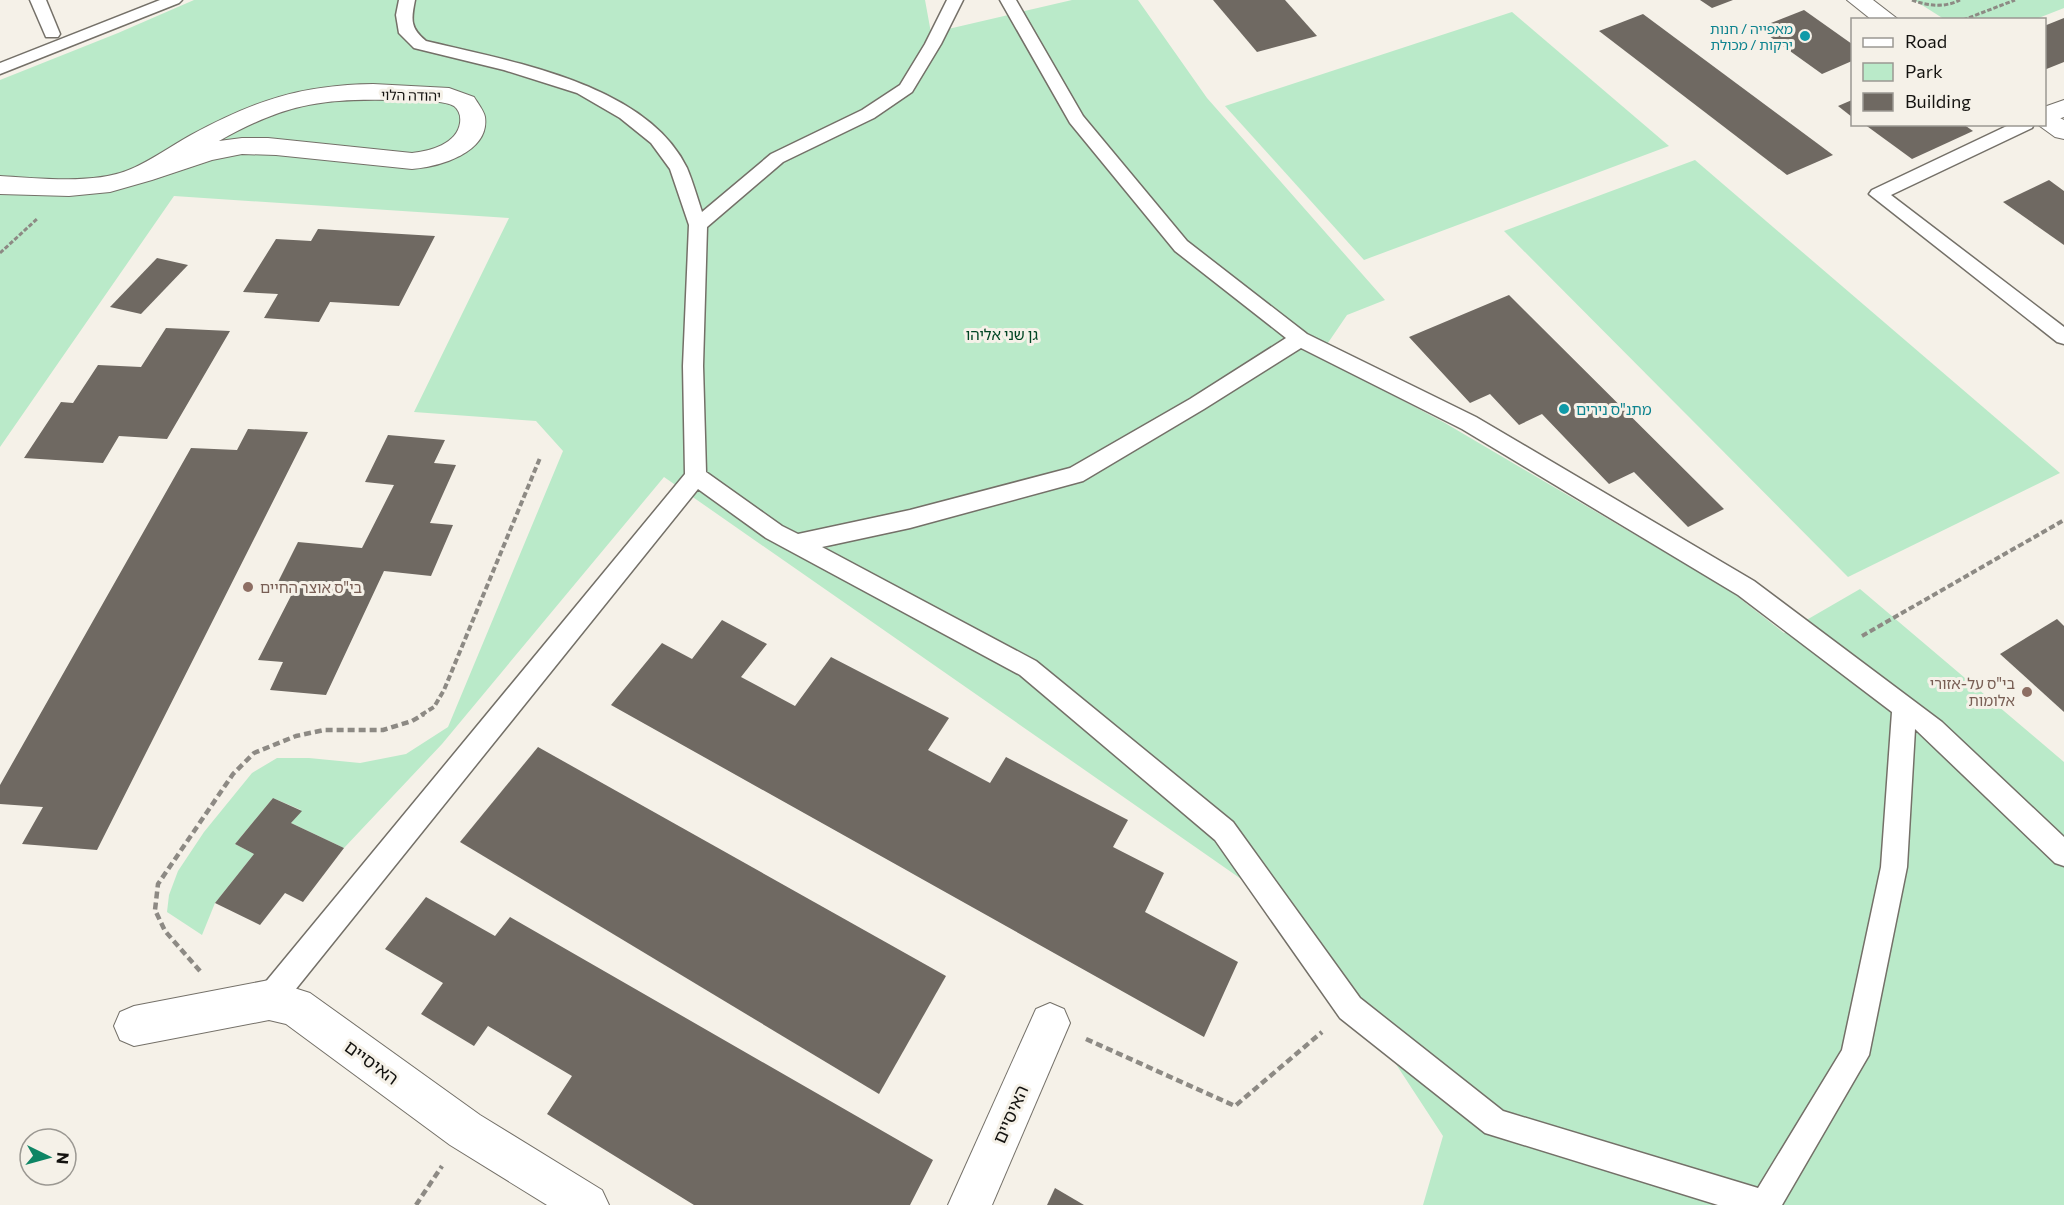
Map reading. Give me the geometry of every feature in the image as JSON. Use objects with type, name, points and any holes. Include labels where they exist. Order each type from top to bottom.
[{"type":"street","points":[[1858,0],[1885,18]]},
{"type":"street","name":"יהודה הלוי","points":[[0,185],[81,187],[111,183],[142,174],[210,152],[242,146],[269,146],[412,161],[434,159],[456,148],[471,132],[473,116],[465,102],[449,96],[324,94],[296,99],[227,128],[142,174]]},
{"type":"street","points":[[2046,116],[2064,108]]},
{"type":"street","points":[[2046,118],[2064,131]]},
{"type":"street","name":"האיסיים","points":[[134,1026],[250,1004],[296,1007],[465,1130],[587,1205]]},
{"type":"street","name":"האיסיים","points":[[970,1205],[1050,1023]]},
{"type":"lane","points":[[38,0],[52,34]]},
{"type":"lane","points":[[0,55],[134,0]]},
{"type":"lane","points":[[0,69],[174,0]]},
{"type":"lane","points":[[250,1004],[696,476],[693,366],[698,225],[678,168],[657,139],[626,114],[583,89],[508,66],[420,45],[407,33],[404,15],[407,0]]},
{"type":"lane","points":[[698,225],[777,158],[868,114],[906,88],[956,0]]},
{"type":"lane","points":[[1008,0],[1076,119],[1181,246],[1300,339],[1479,429],[1746,588],[1934,730],[2064,854]]},
{"type":"lane","points":[[2022,126],[1878,194],[2064,337]]},
{"type":"lane","points":[[796,544],[910,519],[1076,475],[1197,404],[1300,339]]},
{"type":"lane","points":[[696,476],[774,532],[1028,668],[1224,831],[1350,1008],[1495,1123],[1766,1204],[1855,1055],[1894,867],[1905,708]]},
{"type":"path","points":[[1911,0],[1935,6],[1948,5],[1960,0]]},
{"type":"path","points":[[1968,18],[2015,0]]},
{"type":"path","points":[[250,1004],[165,931],[155,910],[158,884],[233,774],[254,753],[296,736],[324,730],[383,730],[412,721],[434,707],[444,690],[540,458]]},
{"type":"path","points":[[1832,653],[2064,520]]},
{"type":"path","points":[[1050,1023],[1235,1106],[1350,1008]]},
{"type":"green space","name":"גן שני אליהו","points":[[194,0],[925,0],[931,33],[1072,0],[1138,0],[1207,98],[1385,300],[1347,315],[1319,356],[1445,423],[1729,590],[1784,633],[1860,589],[2064,762],[2064,1205],[1423,1205],[1443,1136],[1303,922],[664,477],[442,744],[344,848],[291,823],[301,810],[273,798],[235,844],[254,854],[215,903],[202,935],[167,912],[169,895],[178,871],[204,832],[252,773],[277,758],[309,758],[360,763],[406,754],[448,727],[563,451],[536,421],[414,412],[509,218],[174,196],[0,447],[0,80]]},
{"type":"green space","points":[[1914,0],[2064,0],[2064,8],[2039,18],[1942,18]]},
{"type":"green space","points":[[1512,12],[1669,146],[1364,260],[1225,106]]},
{"type":"green space","points":[[1695,160],[2060,473],[1848,577],[1504,231]]},
{"type":"building","points":[[1213,0],[1285,0],[1317,36],[1257,52]]},
{"type":"building","points":[[1700,0],[1733,0],[1712,8]]},
{"type":"building","name":"מאפייה / חנות ירקות / מכולת","points":[[1804,10],[1851,43],[1851,61],[1822,74],[1758,28]]},
{"type":"building","points":[[1643,14],[1833,155],[1787,175],[1599,31]]},
{"type":"building","points":[[2064,18],[2064,62],[2046,69],[2046,25]]},
{"type":"building","points":[[1851,100],[1851,116],[1838,106]]},
{"type":"building","points":[[1867,126],[1966,126],[1973,131],[1912,159]]},
{"type":"building","points":[[2049,180],[2064,191],[2064,245],[2003,202]]},
{"type":"building","points":[[318,229],[435,236],[399,306],[330,302],[319,322],[264,318],[278,294],[243,292],[276,239],[311,241]]},
{"type":"building","points":[[157,258],[188,265],[141,314],[110,307]]},
{"type":"building","name":"מתנ\"ס נירים","points":[[1509,295],[1724,509],[1688,527],[1634,472],[1609,484],[1542,414],[1519,425],[1490,394],[1470,403],[1409,337]]},
{"type":"building","points":[[166,328],[230,331],[167,439],[119,436],[103,463],[24,458],[61,402],[73,403],[98,365],[141,367]]},
{"type":"building","points":[[248,429],[308,432],[97,850],[22,844],[43,807],[0,804],[0,785],[191,448],[237,450]]},
{"type":"building","points":[[388,435],[445,440],[434,463],[456,465],[430,523],[453,525],[431,576],[384,571],[326,695],[270,690],[283,662],[258,660],[295,588],[276,586],[298,542],[362,548],[394,485],[365,482]]},
{"type":"building","points":[[2057,619],[2064,626],[2064,712],[2000,654]]},
{"type":"building","points":[[722,620],[767,644],[741,677],[795,706],[831,657],[949,718],[928,750],[990,783],[1006,757],[1128,820],[1113,847],[1164,873],[1145,912],[1238,962],[1204,1037],[611,705],[662,643],[692,659]]},
{"type":"building","points":[[538,747],[946,976],[879,1094],[460,842]]},
{"type":"building","points":[[273,798],[302,811],[291,823],[344,848],[303,902],[285,893],[260,925],[215,903],[254,854],[235,844]]},
{"type":"building","points":[[426,897],[495,936],[510,917],[933,1160],[910,1205],[694,1205],[547,1114],[572,1076],[488,1026],[474,1046],[421,1014],[443,983],[385,949]]},
{"type":"building","points":[[1055,1188],[1084,1205],[1047,1205]]},
{"type":"place","name":"מאפייה / חנות ירקות / מכולת","points":[[1805,36]]},
{"type":"place","name":"מתנ\"ס נירים","points":[[1564,409]]},
{"type":"place","name":"בי\"ס אוצר החיים","points":[[248,587]]},
{"type":"place","name":"בי\"ס על-אזורי אלומות","points":[[2027,692]]}]
